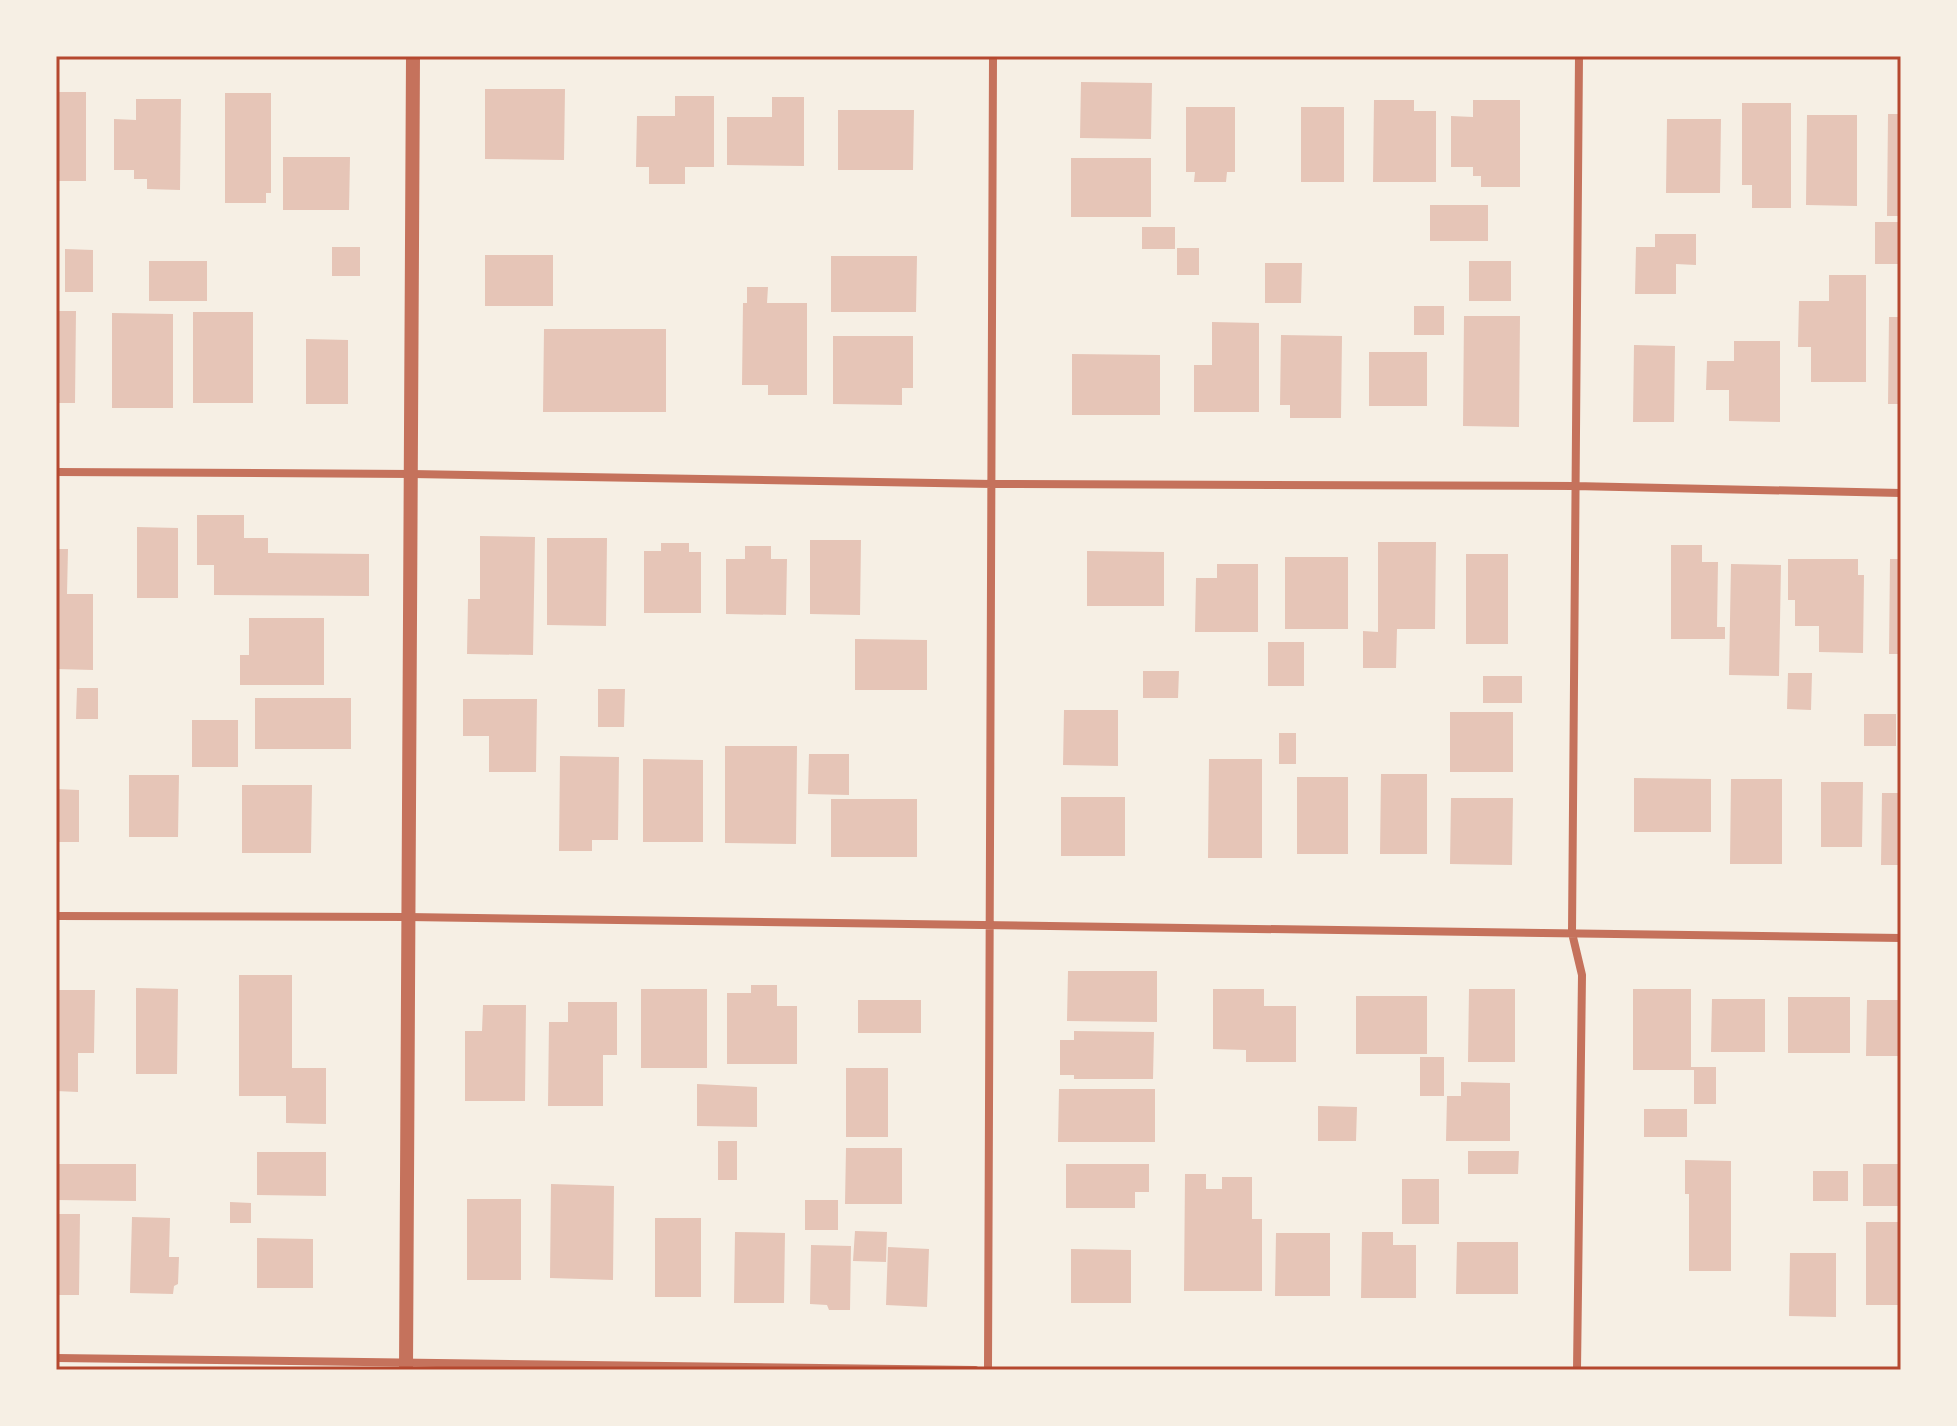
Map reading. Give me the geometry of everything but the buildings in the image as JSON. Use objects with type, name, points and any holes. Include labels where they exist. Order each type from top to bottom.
[{"type":"street","points":[[406,1365],[413,56]]},
{"type":"street","points":[[988,1370],[993,56]]},
{"type":"street","points":[[1577,1370],[1582,975],[1572,933],[1579,56]]},
{"type":"street","points":[[56,472],[412,474],[992,484],[1574,486],[1901,493]]},
{"type":"street","points":[[56,916],[408,917],[1901,938]]},
{"type":"street","points":[[56,1358],[406,1365],[975,1370]]}]
